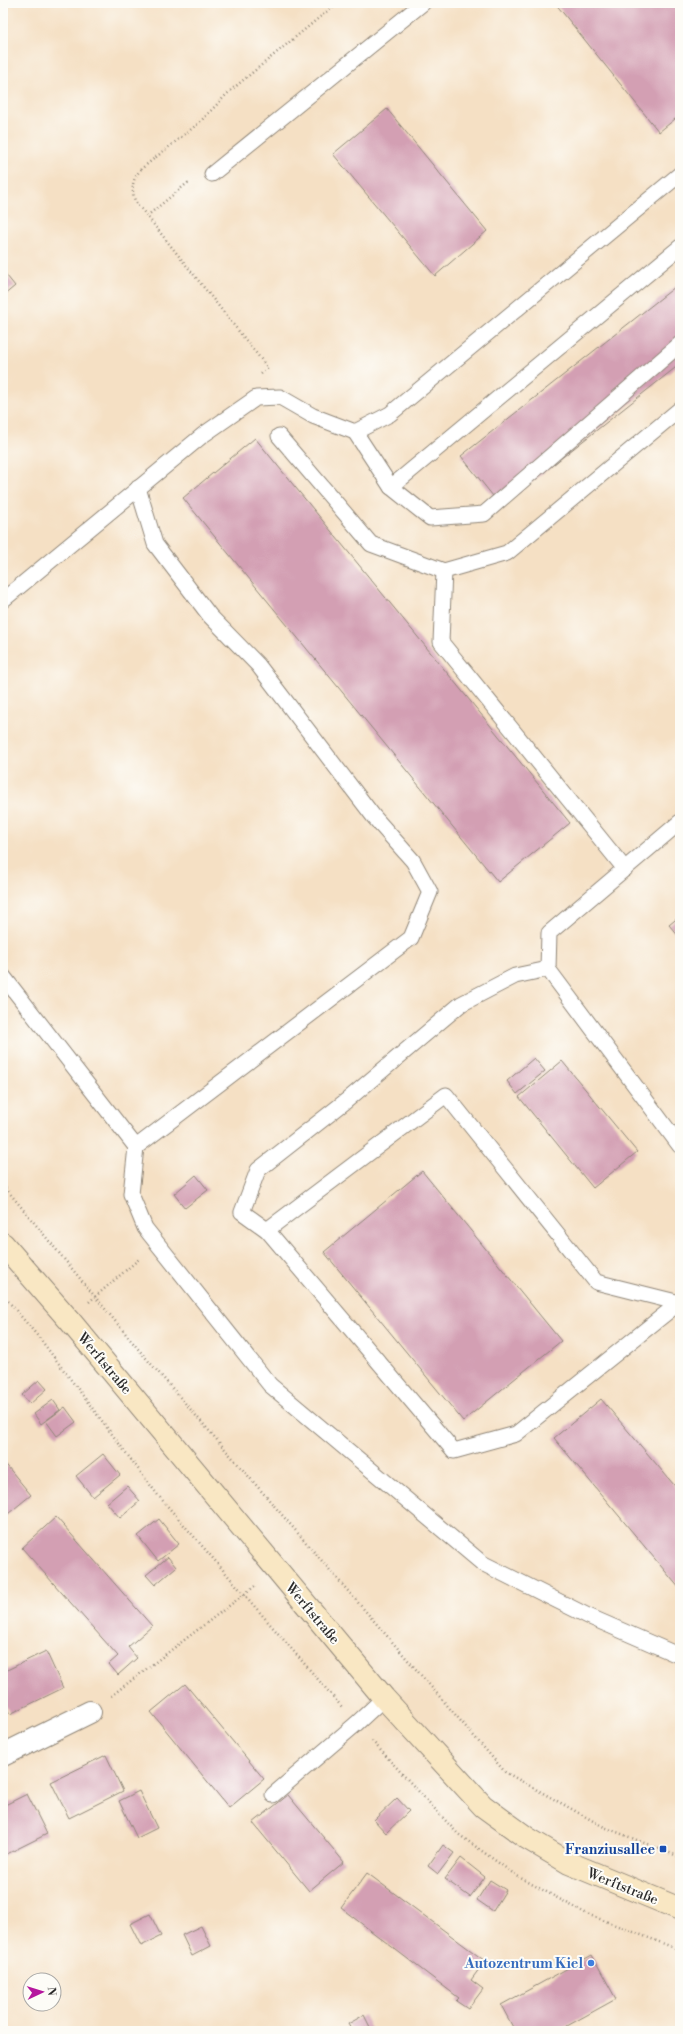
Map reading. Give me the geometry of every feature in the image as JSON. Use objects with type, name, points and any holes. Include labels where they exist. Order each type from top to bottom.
[{"type":"main road","name":"Werftstraße","points":[[3,1244],[70,1321],[384,1698],[483,1806],[527,1838],[569,1863],[680,1909]]},
{"type":"street","points":[[3,1755],[90,1712]]},
{"type":"lane","points":[[212,174],[423,3]]},
{"type":"lane","points":[[355,432],[390,414],[680,174]]},
{"type":"lane","points":[[391,487],[680,247]]},
{"type":"lane","points":[[3,600],[204,435],[256,398],[280,397],[312,416],[355,432],[391,487],[430,518],[484,514],[680,344]]},
{"type":"lane","points":[[279,436],[371,544],[444,571],[507,553],[680,409]]},
{"type":"lane","points":[[136,1147],[411,938],[430,892],[413,861],[374,818],[258,666],[210,616],[155,544],[138,488]]},
{"type":"lane","points":[[444,571],[441,642],[624,868]]},
{"type":"lane","points":[[680,822],[549,933],[548,970],[680,1146]]},
{"type":"lane","points":[[548,970],[515,976],[461,1004],[346,1101],[258,1170],[242,1212],[267,1230],[454,1451],[516,1434],[680,1303]]},
{"type":"lane","points":[[3,976],[136,1147],[131,1194],[145,1228],[270,1385],[482,1563],[588,1616],[680,1656]]},
{"type":"lane","points":[[267,1230],[446,1094],[596,1282],[680,1303]]},
{"type":"lane","points":[[272,1795],[356,1724],[384,1698]]},
{"type":"path","points":[[256,378],[268,368],[136,201],[132,190],[133,179],[141,169],[199,123],[230,91],[337,3]]},
{"type":"path","points":[[147,216],[192,180],[212,174]]},
{"type":"path","points":[[3,1185],[99,1303],[505,1772],[604,1827],[680,1857]]},
{"type":"path","points":[[105,1288],[149,1250],[137,1235],[145,1228]]},
{"type":"path","points":[[90,1712],[246,1594],[275,1567]]},
{"type":"building","points":[[555,3],[680,3],[680,115],[659,132]]},
{"type":"building","points":[[387,109],[487,231],[435,276],[333,154]]},
{"type":"building","points":[[3,271],[15,286],[3,296]]},
{"type":"building","points":[[680,283],[680,364],[501,506],[461,456]]},
{"type":"building","points":[[255,438],[570,823],[498,882],[183,498]]},
{"type":"building","points":[[680,916],[680,938],[669,925]]},
{"type":"building","points":[[534,1058],[545,1071],[517,1094],[507,1081]]},
{"type":"building","points":[[562,1061],[637,1152],[593,1188],[519,1097]]},
{"type":"building","points":[[422,1171],[561,1341],[463,1421],[324,1252]]},
{"type":"building","points":[[196,1175],[208,1190],[185,1208],[174,1194]]},
{"type":"building","points":[[39,1380],[47,1389],[30,1404],[22,1395]]},
{"type":"building","points":[[601,1399],[680,1492],[680,1589],[554,1438]]},
{"type":"building","points":[[53,1400],[60,1410],[41,1424],[34,1414]]},
{"type":"building","points":[[65,1407],[76,1422],[57,1436],[46,1421]]},
{"type":"building","points":[[103,1454],[120,1475],[93,1497],[76,1476]]},
{"type":"building","points":[[3,1461],[31,1495],[3,1518]]},
{"type":"building","points":[[127,1486],[140,1501],[120,1518],[107,1503]]},
{"type":"building","points":[[56,1517],[152,1626],[128,1647],[137,1658],[118,1675],[109,1664],[118,1656],[22,1548]]},
{"type":"building","points":[[159,1519],[179,1544],[158,1561],[138,1536]]},
{"type":"building","points":[[168,1557],[176,1567],[155,1585],[146,1575]]},
{"type":"building","points":[[46,1651],[63,1688],[10,1714],[3,1701],[3,1672]]},
{"type":"building","points":[[185,1684],[264,1779],[229,1808],[151,1712]]},
{"type":"building","points":[[106,1755],[123,1791],[69,1818],[51,1782]]},
{"type":"building","points":[[139,1791],[157,1828],[137,1838],[119,1801]]},
{"type":"building","points":[[27,1794],[47,1834],[3,1856],[3,1806]]},
{"type":"building","points":[[288,1795],[344,1862],[309,1891],[253,1823]]},
{"type":"building","points":[[397,1798],[409,1811],[386,1833],[374,1820]]},
{"type":"building","points":[[443,1845],[454,1853],[438,1874],[428,1866]]},
{"type":"building","points":[[461,1858],[485,1877],[470,1897],[445,1879]]},
{"type":"building","points":[[367,1873],[485,1961],[471,1980],[483,1989],[468,2009],[456,2001],[459,1998],[341,1908]]},
{"type":"building","points":[[490,1880],[506,1890],[493,1911],[477,1900]]},
{"type":"building","points":[[150,1914],[161,1936],[141,1946],[130,1924]]},
{"type":"building","points":[[201,1926],[211,1946],[192,1956],[182,1935]]},
{"type":"building","points":[[592,1955],[616,1999],[558,2031],[515,2031],[501,2005]]},
{"type":"building","points":[[364,2015],[372,2031],[352,2031],[348,2024]]},
{"type":"place","name":"Franziusallee","points":[[663,1849]]},
{"type":"place","name":"Autozentrum Kiel","points":[[591,1963]]}]
